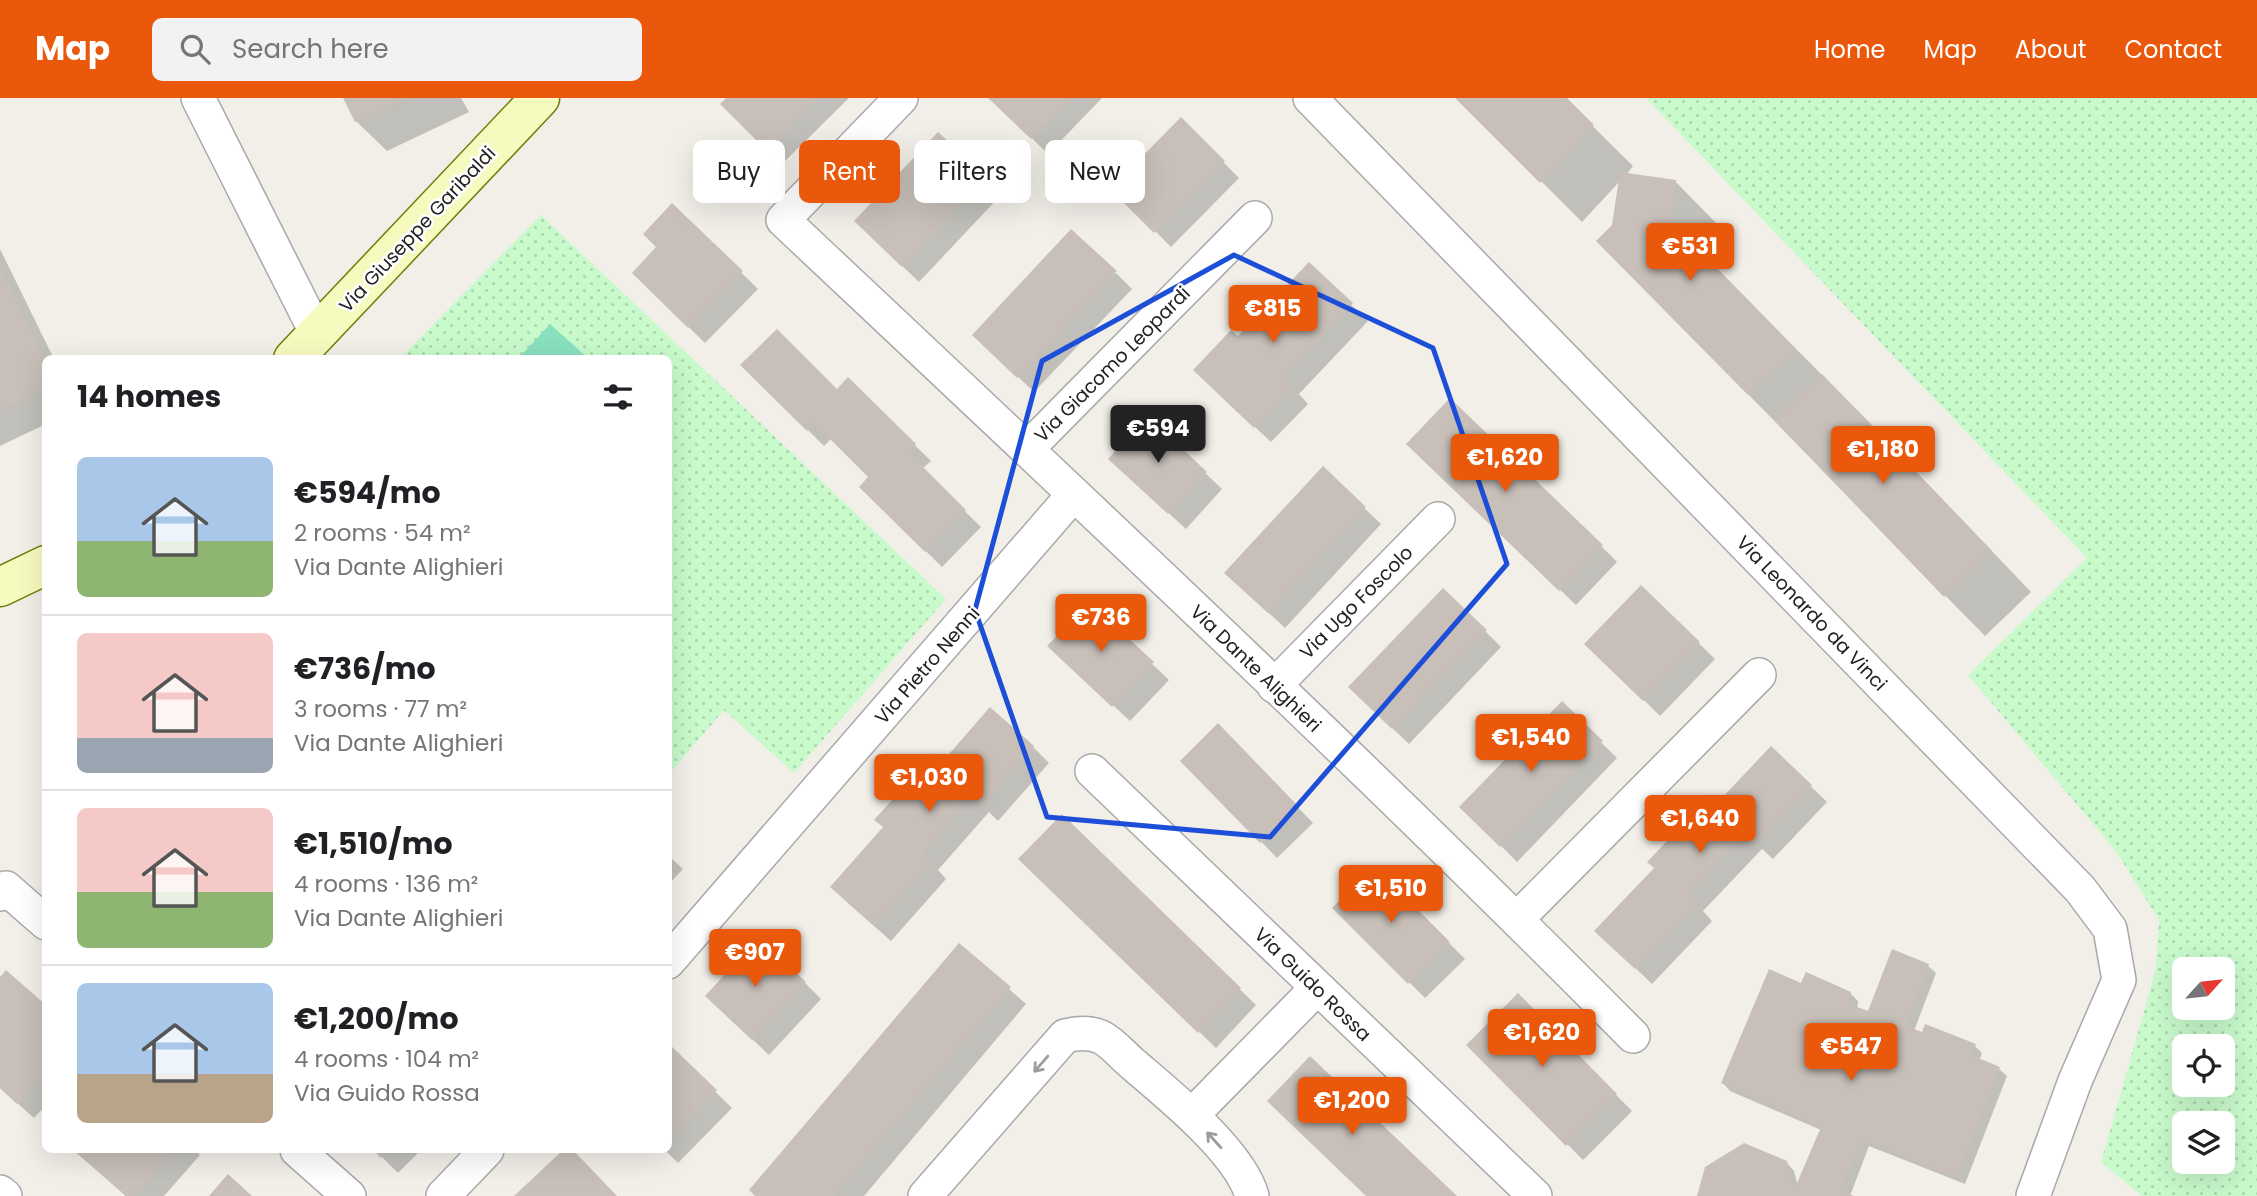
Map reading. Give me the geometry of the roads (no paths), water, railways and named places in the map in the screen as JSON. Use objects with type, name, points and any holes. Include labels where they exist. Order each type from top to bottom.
[{"type":"main road","name":"Via Giuseppe Garibaldi","points":[[305,346],[540,98]]},
{"type":"main road","points":[[0,587],[42,567]]},
{"type":"street","points":[[198,98],[305,346]]},
{"type":"street","name":"Via Dante Alighieri","points":[[901,98],[783,220],[1027,449],[1517,919],[1633,1036]]},
{"type":"street","name":"Via Leonardo da Vinci","points":[[1310,98],[2080,889],[2110,929],[2119,980],[2075,1081],[2033,1196]]},
{"type":"street","name":"Via Giacomo Leopardi","points":[[1027,449],[1255,218]]},
{"type":"street","name":"Via Pietro Nenni","points":[[672,957],[1074,494]]},
{"type":"street","name":"Via Ugo Foscolo","points":[[1274,686],[1438,519]]},
{"type":"street","points":[[1517,919],[1759,675]]},
{"type":"street","name":"Via Guido Rossa","points":[[1092,771],[1535,1196]]},
{"type":"street","points":[[0,894],[6,888],[42,920]]},
{"type":"street","points":[[1192,1115],[1317,988]]},
{"type":"street","points":[[925,1196],[1065,1036],[1079,1032],[1102,1037],[1192,1115],[1232,1160],[1249,1185],[1252,1196]]},
{"type":"street","points":[[300,1153],[349,1196]]},
{"type":"street","points":[[443,1196],[484,1153]]},
{"type":"street","points":[[0,1192],[5,1196]]}]
